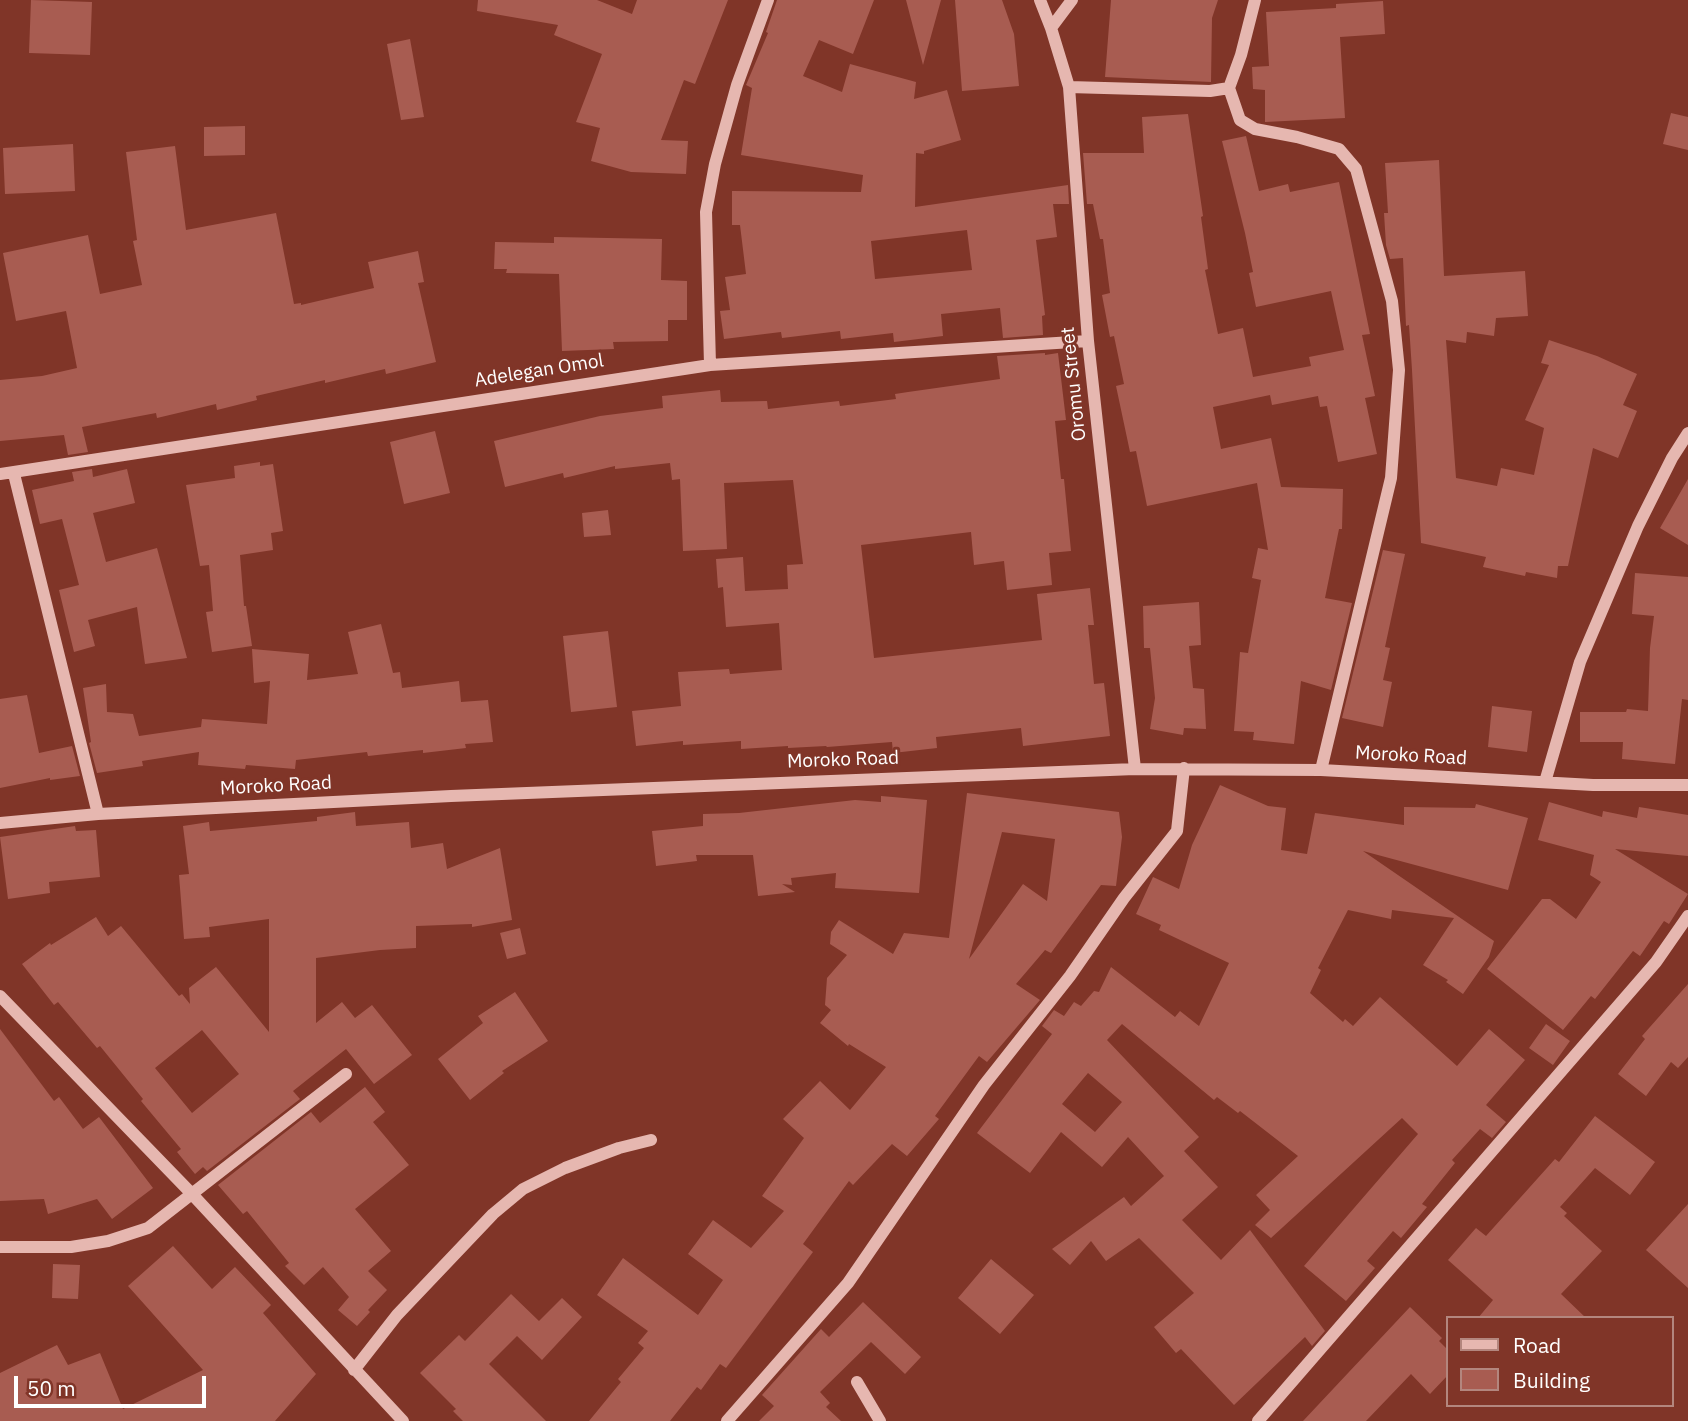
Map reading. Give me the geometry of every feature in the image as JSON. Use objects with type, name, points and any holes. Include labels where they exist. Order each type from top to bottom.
[{"type":"street","points":[[710,365],[706,212],[715,164],[737,85],[768,0]]},
{"type":"street","name":"Oromu Street","points":[[1040,0],[1069,87],[1088,341],[1135,768]]},
{"type":"street","points":[[1051,28],[1072,0]]},
{"type":"street","points":[[1255,0],[1241,55],[1229,88],[1240,120],[1255,130],[1297,137],[1339,149],[1356,169],[1392,300],[1399,370],[1391,478],[1321,770]]},
{"type":"street","points":[[1069,87],[1210,91],[1229,88]]},
{"type":"street","name":"Adelegan Omol","points":[[7,474],[710,365],[1088,341]]},
{"type":"street","points":[[1545,782],[1580,662],[1638,526],[1672,458],[1688,433]]},
{"type":"street","points":[[7,474],[98,814]]},
{"type":"street","name":"Moroko Road","points":[[0,823],[98,814],[451,796],[1135,768],[1321,770],[1545,782],[1688,785]]},
{"type":"street","points":[[727,1421],[848,1283],[984,1085],[1070,976],[1124,898],[1177,831],[1184,768]]},
{"type":"street","points":[[1258,1421],[1656,962],[1688,916]]},
{"type":"street","points":[[0,996],[191,1193],[399,1417],[383,1421]]},
{"type":"street","points":[[0,1247],[71,1247],[108,1241],[148,1228],[346,1074]]},
{"type":"street","points":[[354,1370],[397,1315],[493,1214],[523,1189],[565,1168],[619,1148],[651,1140]]},
{"type":"street","points":[[857,1382],[880,1421]]},
{"type":"building","points":[[31,0],[92,2],[90,55],[29,53]]},
{"type":"building","points":[[478,0],[597,0],[632,14],[637,0],[728,0],[695,84],[684,80],[661,140],[688,141],[686,174],[631,172],[591,161],[600,128],[576,122],[602,54],[554,35],[558,25],[477,11]]},
{"type":"building","points":[[777,0],[874,0],[853,54],[819,40],[803,76],[842,92],[850,64],[916,82],[914,99],[947,90],[961,140],[924,151],[924,154],[916,153],[915,207],[1068,185],[1069,204],[1053,204],[1057,237],[1036,240],[1045,315],[1042,316],[1043,335],[1003,338],[1000,308],[941,314],[943,336],[894,342],[893,333],[841,339],[840,331],[782,338],[781,332],[724,339],[720,311],[730,310],[725,277],[746,274],[740,225],[732,225],[732,191],[861,192],[863,175],[741,155],[752,88],[746,85],[768,33],[766,32]],"holes":[[[967,230],[972,270],[875,279],[871,241]]]},
{"type":"building","points":[[906,0],[941,0],[923,65]]},
{"type":"building","points":[[955,0],[1002,0],[1014,34],[1019,86],[962,91]]},
{"type":"building","points":[[1111,0],[1218,0],[1212,18],[1211,82],[1105,77]]},
{"type":"building","points":[[1383,1],[1385,34],[1340,37],[1345,118],[1265,122],[1265,90],[1253,89],[1252,67],[1269,66],[1266,12],[1336,8],[1336,4]]},
{"type":"building","points":[[410,39],[424,117],[401,120],[387,44]]},
{"type":"building","points":[[1671,113],[1688,117],[1688,150],[1663,144]]},
{"type":"building","points":[[1188,114],[1203,216],[1208,269],[1205,270],[1218,334],[1243,328],[1253,377],[1311,366],[1309,357],[1344,350],[1331,291],[1256,307],[1249,273],[1253,272],[1222,141],[1246,136],[1259,191],[1288,184],[1290,192],[1339,182],[1370,334],[1362,335],[1375,396],[1365,398],[1377,454],[1338,462],[1327,406],[1320,407],[1318,396],[1272,405],[1270,395],[1213,407],[1221,449],[1271,438],[1281,487],[1343,489],[1342,529],[1339,529],[1325,598],[1352,603],[1331,690],[1301,681],[1294,744],[1253,740],[1254,732],[1234,731],[1240,652],[1248,653],[1261,580],[1252,578],[1258,548],[1268,550],[1257,483],[1147,506],[1136,451],[1130,452],[1116,386],[1124,384],[1114,336],[1110,337],[1102,295],[1110,293],[1103,239],[1100,239],[1093,204],[1087,204],[1083,153],[1144,153],[1142,117]]},
{"type":"building","points":[[245,126],[245,155],[204,156],[204,127]]},
{"type":"building","points":[[73,144],[75,191],[5,194],[3,148]]},
{"type":"building","points":[[175,146],[186,230],[276,213],[294,304],[301,305],[374,288],[368,262],[418,251],[424,282],[418,283],[436,362],[386,374],[385,369],[325,383],[325,380],[256,396],[257,400],[217,410],[216,404],[157,418],[156,413],[82,427],[88,452],[68,455],[64,435],[0,441],[0,380],[42,376],[77,368],[66,311],[16,321],[3,253],[88,235],[100,294],[142,285],[133,241],[137,240],[126,152]]},
{"type":"building","points":[[1439,160],[1444,276],[1525,271],[1528,316],[1496,318],[1494,336],[1467,332],[1466,343],[1446,340],[1456,478],[1497,486],[1501,468],[1534,475],[1544,428],[1525,420],[1549,365],[1541,363],[1549,340],[1597,356],[1637,374],[1623,405],[1637,411],[1618,458],[1593,448],[1568,566],[1558,566],[1557,578],[1526,572],[1525,576],[1483,567],[1486,557],[1421,543],[1403,258],[1390,259],[1386,245],[1384,213],[1388,213],[1385,163]]},
{"type":"building","points":[[554,237],[662,239],[661,280],[687,281],[687,320],[668,320],[668,341],[613,342],[614,349],[562,351],[559,274],[506,273],[507,269],[494,269],[495,242],[554,243]]},
{"type":"building","points":[[1058,353],[1066,420],[1055,421],[1071,551],[1049,553],[1052,585],[1007,590],[1004,561],[974,565],[971,532],[861,545],[874,658],[1042,640],[1037,594],[1090,588],[1094,625],[1088,625],[1094,684],[1104,683],[1110,736],[1023,746],[1021,728],[936,737],[937,748],[893,753],[892,742],[741,749],[741,741],[683,745],[683,741],[636,746],[632,711],[681,706],[678,672],[729,669],[730,674],[782,670],[779,623],[726,627],[723,587],[718,588],[716,559],[743,557],[745,591],[788,589],[787,565],[803,564],[793,480],[724,483],[727,549],[683,551],[680,479],[672,480],[670,463],[615,469],[615,466],[564,478],[563,473],[505,487],[494,441],[600,416],[663,408],[662,396],[720,390],[721,402],[767,401],[768,409],[839,401],[840,406],[896,399],[895,394],[1000,379],[997,356]]},
{"type":"building","points":[[435,431],[450,493],[404,504],[390,442]]},
{"type":"building","points":[[260,462],[260,466],[273,464],[283,531],[271,533],[273,550],[240,555],[244,606],[252,646],[212,652],[206,612],[213,611],[209,565],[200,566],[186,485],[235,478],[234,466]]},
{"type":"building","points":[[92,469],[93,477],[127,469],[135,503],[93,513],[106,562],[157,548],[187,658],[145,664],[137,607],[88,620],[95,646],[74,652],[59,590],[79,585],[62,519],[40,524],[32,490],[74,481],[72,472]]},
{"type":"building","points":[[1688,479],[1688,545],[1660,528]]},
{"type":"building","points":[[608,510],[611,535],[584,537],[582,513]]},
{"type":"building","points":[[1383,550],[1405,554],[1385,647],[1390,648],[1383,680],[1392,682],[1383,727],[1342,718]]},
{"type":"building","points":[[1635,573],[1688,577],[1688,700],[1682,699],[1675,764],[1622,759],[1623,742],[1580,742],[1580,712],[1626,712],[1627,709],[1648,711],[1654,616],[1632,614]]},
{"type":"building","points":[[1199,602],[1201,645],[1189,646],[1193,688],[1204,689],[1206,729],[1184,728],[1183,735],[1150,729],[1155,698],[1150,648],[1144,648],[1143,606]]},
{"type":"building","points":[[381,624],[393,673],[400,672],[402,688],[459,681],[461,702],[488,700],[493,742],[465,744],[466,748],[423,753],[423,750],[368,756],[367,752],[296,760],[295,769],[198,765],[199,752],[142,761],[143,766],[97,773],[89,743],[83,688],[106,684],[107,712],[133,714],[139,736],[201,727],[202,719],[267,724],[270,681],[254,683],[252,649],[309,654],[307,680],[358,674],[348,632]]},
{"type":"building","points":[[608,631],[617,707],[571,712],[563,636]]},
{"type":"building","points":[[27,695],[39,753],[72,746],[80,776],[50,778],[0,788],[0,699]]},
{"type":"building","points":[[1492,706],[1532,711],[1527,752],[1488,747]]},
{"type":"building","points":[[1220,785],[1268,806],[1286,808],[1281,850],[1307,854],[1315,813],[1404,825],[1404,807],[1475,808],[1476,804],[1528,818],[1508,890],[1363,851],[1494,941],[1489,957],[1463,994],[1446,982],[1448,980],[1423,965],[1454,918],[1392,910],[1391,919],[1348,910],[1318,968],[1321,970],[1310,993],[1343,1022],[1345,1019],[1353,1026],[1380,997],[1457,1066],[1489,1029],[1525,1060],[1486,1105],[1506,1122],[1492,1138],[1480,1129],[1452,1160],[1455,1163],[1422,1204],[1427,1207],[1401,1238],[1393,1231],[1367,1261],[1375,1268],[1346,1301],[1304,1266],[1418,1134],[1402,1118],[1271,1238],[1255,1225],[1270,1210],[1256,1195],[1298,1156],[1240,1111],[1238,1113],[1217,1097],[1214,1100],[1122,1024],[1107,1040],[1199,1137],[1184,1151],[1218,1187],[1182,1220],[1221,1260],[1250,1230],[1325,1331],[1312,1346],[1305,1337],[1234,1405],[1181,1349],[1176,1353],[1154,1327],[1194,1293],[1139,1238],[1106,1261],[1091,1241],[1070,1265],[1052,1249],[1124,1197],[1131,1206],[1164,1176],[1128,1137],[1102,1167],[1061,1132],[1030,1173],[977,1133],[1052,1034],[1042,1026],[1054,1010],[1064,1016],[1074,1002],[1081,1006],[1094,991],[1099,992],[1111,967],[1175,1017],[1180,1011],[1199,1026],[1229,963],[1159,930],[1161,925],[1136,914],[1153,877],[1179,889],[1192,845]],"holes":[[[1088,1073],[1122,1102],[1095,1132],[1062,1104]]]},
{"type":"building","points":[[967,793],[1119,812],[1122,837],[1116,886],[1101,885],[1051,953],[1045,950],[1016,984],[1040,1000],[987,1062],[979,1056],[935,1116],[939,1119],[907,1156],[892,1144],[853,1185],[849,1181],[803,1244],[813,1252],[726,1368],[720,1364],[701,1390],[697,1387],[670,1421],[589,1421],[621,1382],[618,1379],[644,1348],[638,1343],[648,1331],[597,1295],[623,1258],[698,1315],[723,1280],[688,1254],[713,1220],[751,1248],[784,1211],[762,1196],[804,1138],[783,1119],[820,1081],[850,1110],[886,1067],[849,1044],[848,1046],[820,1023],[831,1010],[825,1005],[827,978],[847,955],[830,944],[831,932],[839,920],[893,954],[904,933],[949,938]],"holes":[[[1002,832],[1055,839],[1047,901],[1023,884],[969,959]]]},
{"type":"building","points":[[881,796],[927,800],[919,893],[835,888],[836,873],[791,878],[792,885],[782,884],[795,892],[758,896],[753,855],[696,855],[697,861],[656,866],[652,831],[703,826],[703,814],[739,813],[855,800],[881,802]]},
{"type":"building","points":[[1549,802],[1602,817],[1603,811],[1637,818],[1639,807],[1688,815],[1688,856],[1615,849],[1688,894],[1669,924],[1664,921],[1640,956],[1633,951],[1595,999],[1591,996],[1563,1030],[1487,969],[1542,899],[1550,899],[1576,919],[1601,882],[1590,875],[1594,855],[1538,840]]},
{"type":"building","points":[[355,812],[356,826],[409,822],[411,848],[443,843],[447,869],[500,848],[512,920],[472,927],[472,924],[416,926],[416,948],[316,958],[316,1023],[342,1002],[355,1018],[372,1005],[412,1055],[374,1084],[346,1049],[293,1091],[300,1099],[207,1171],[203,1167],[195,1174],[177,1152],[181,1149],[100,1046],[97,1048],[58,1002],[54,1005],[22,964],[50,943],[51,945],[96,917],[108,936],[121,926],[179,996],[182,994],[190,1004],[189,988],[216,967],[269,1032],[269,919],[209,927],[210,937],[184,939],[179,875],[189,874],[183,826],[209,822],[210,831],[317,821],[317,817]],"holes":[[[202,1030],[239,1074],[192,1113],[155,1068]]]},
{"type":"building","points":[[75,826],[76,831],[96,830],[100,877],[49,882],[50,893],[8,899],[0,837]]},
{"type":"building","points":[[520,928],[526,954],[507,959],[500,933]]},
{"type":"building","points":[[1688,984],[1688,1057],[1678,1068],[1671,1062],[1646,1096],[1618,1074],[1645,1039],[1642,1036]]},
{"type":"building","points":[[515,992],[548,1041],[502,1071],[504,1073],[470,1100],[438,1059],[483,1023],[478,1016]]},
{"type":"building","points":[[1546,1024],[1570,1041],[1553,1065],[1529,1048]]},
{"type":"building","points":[[0,1029],[54,1101],[59,1097],[83,1129],[99,1117],[153,1188],[112,1219],[97,1199],[48,1214],[44,1199],[0,1201]]},
{"type":"building","points":[[365,1087],[385,1112],[373,1122],[409,1165],[355,1209],[391,1251],[368,1271],[387,1290],[357,1326],[338,1310],[349,1297],[323,1267],[304,1285],[285,1266],[289,1263],[247,1211],[243,1214],[218,1185],[311,1112],[320,1123]]},
{"type":"building","points":[[1595,1116],[1655,1162],[1630,1195],[1595,1168],[1560,1207],[1567,1213],[1564,1216],[1602,1251],[1561,1294],[1584,1316],[1480,1316],[1493,1300],[1448,1260],[1476,1228],[1486,1236],[1555,1159],[1559,1162]]},
{"type":"building","points":[[1688,1204],[1688,1288],[1646,1250]]},
{"type":"building","points":[[173,1246],[212,1289],[235,1267],[271,1305],[263,1313],[316,1374],[275,1421],[0,1421],[0,1373],[57,1345],[68,1365],[100,1353],[123,1409],[203,1370],[128,1286]]},
{"type":"building","points":[[991,1259],[1034,1295],[1000,1334],[958,1298]]},
{"type":"building","points":[[53,1264],[80,1265],[78,1299],[52,1298]]},
{"type":"building","points":[[511,1294],[539,1321],[562,1298],[582,1317],[542,1360],[517,1336],[489,1364],[546,1421],[463,1421],[453,1411],[456,1409],[420,1373],[459,1335],[465,1341]]},
{"type":"building","points":[[863,1302],[921,1357],[905,1374],[871,1342],[820,1392],[830,1403],[826,1407],[841,1421],[759,1421],[774,1406],[762,1395],[821,1329],[829,1337]]},
{"type":"building","points":[[1410,1307],[1442,1338],[1439,1341],[1446,1348],[1446,1377],[1430,1394],[1411,1374],[1366,1421],[1303,1421]]}]
